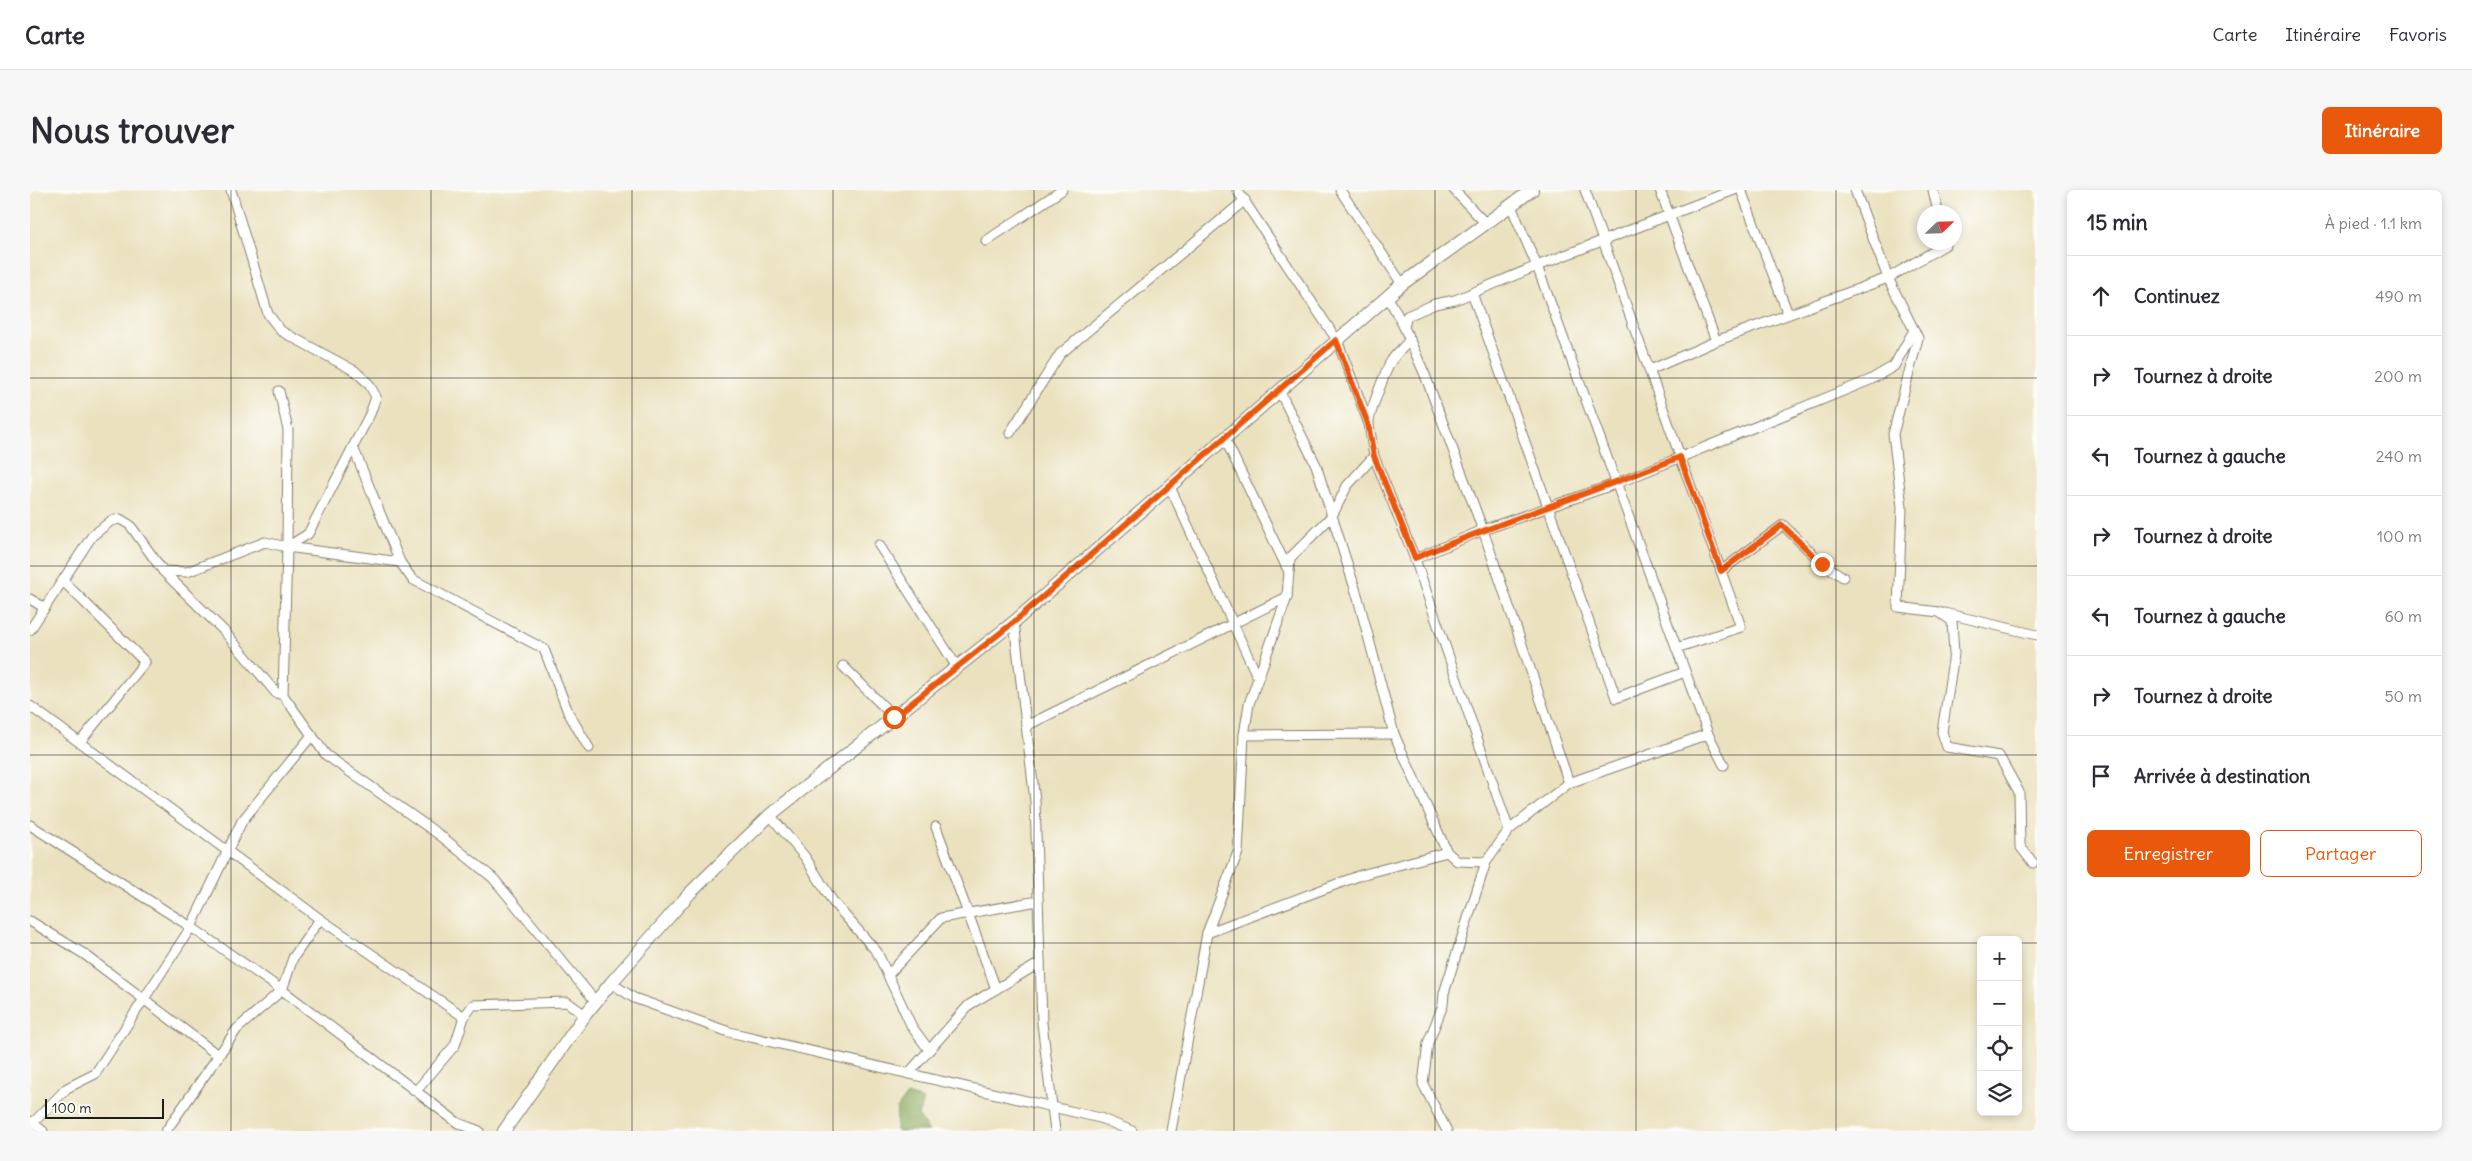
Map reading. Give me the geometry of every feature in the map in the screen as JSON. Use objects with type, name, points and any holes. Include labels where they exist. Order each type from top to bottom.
[{"type":"street","points":[[231,190],[268,314],[281,331],[355,372],[369,384],[376,398],[308,534],[287,547]]},
{"type":"street","points":[[1237,190],[1336,340],[1368,424],[1374,456],[1415,558],[1509,830]]},
{"type":"street","points":[[1340,190],[1402,284]]},
{"type":"street","points":[[1454,190],[1486,224]]},
{"type":"street","points":[[504,1131],[585,1015],[611,983],[690,893],[770,815],[1014,622],[1402,284],[1532,190]]},
{"type":"street","points":[[1585,190],[1605,241],[1741,627],[1676,648]]},
{"type":"street","points":[[1660,190],[1716,341]]},
{"type":"street","points":[[1404,327],[1407,316],[1435,304],[1455,300],[1537,266],[1734,190]]},
{"type":"street","points":[[1741,190],[1788,314]]},
{"type":"street","points":[[1855,190],[1888,278],[1918,338],[1894,434],[1902,507],[1898,607],[1939,612],[2037,635]]},
{"type":"street","points":[[1933,190],[1936,205]]},
{"type":"street","points":[[986,241],[1058,191]]},
{"type":"street","points":[[1010,433],[1060,354],[1245,200]]},
{"type":"street","points":[[1511,206],[1537,266],[1615,484],[1708,734],[1724,766]]},
{"type":"street","points":[[1650,370],[1716,341],[1888,278],[1936,250]]},
{"type":"street","points":[[1472,293],[1616,698],[1685,672]]},
{"type":"street","points":[[1388,297],[1410,339],[1483,530],[1569,783]]},
{"type":"street","points":[[1415,558],[1483,530],[1615,484],[1870,380],[1894,366],[1914,330]]},
{"type":"street","points":[[1368,424],[1369,413],[1378,397],[1392,359],[1410,339]]},
{"type":"street","points":[[279,391],[288,430],[283,695],[326,755],[441,836],[493,878],[596,1002]]},
{"type":"street","points":[[1280,392],[1316,465],[1358,598],[1394,734],[1447,852],[1457,861],[1486,862]]},
{"type":"street","points":[[1225,439],[1289,572]]},
{"type":"street","points":[[353,447],[400,562],[412,579],[544,649],[568,712],[589,748]]},
{"type":"street","points":[[1171,1131],[1206,933],[1238,852],[1244,735],[1249,704],[1287,597],[1290,558],[1332,516],[1347,486],[1374,456]]},
{"type":"street","points":[[1170,487],[1258,678]]},
{"type":"street","points":[[30,630],[92,536],[111,521],[120,519],[130,525],[164,571],[224,631],[276,693],[283,695]]},
{"type":"street","points":[[1721,571],[1782,525],[1822,564],[1843,576]]},
{"type":"street","points":[[164,571],[187,572],[265,542],[287,547],[400,562]]},
{"type":"street","points":[[879,545],[957,667]]},
{"type":"street","points":[[63,581],[145,662],[80,742]]},
{"type":"street","points":[[1026,726],[1287,597]]},
{"type":"street","points":[[30,599],[45,608]]},
{"type":"street","points":[[1939,612],[1952,621],[1954,654],[1942,732],[1947,747],[1998,756],[2019,792],[2020,846],[2033,864]]},
{"type":"street","points":[[1014,622],[1034,800],[1042,1023],[1055,1131]]},
{"type":"street","points":[[843,666],[894,717]]},
{"type":"street","points":[[30,706],[320,919],[464,1017]]},
{"type":"street","points":[[1244,735],[1394,734]]},
{"type":"street","points":[[1447,1131],[1423,1084],[1428,1043],[1443,1005],[1444,993],[1486,862],[1509,830],[1569,783],[1708,734]]},
{"type":"street","points":[[43,1131],[31,1124],[67,1088],[95,1074],[191,928],[242,821],[312,735]]},
{"type":"street","points":[[770,815],[805,857],[833,902],[877,952],[912,1027],[929,1050]]},
{"type":"street","points":[[30,825],[191,928],[282,990],[458,1123],[479,1131]]},
{"type":"street","points":[[936,827],[996,989]]},
{"type":"street","points":[[1206,933],[1361,875],[1447,852]]},
{"type":"street","points":[[888,975],[941,918],[1038,900]]},
{"type":"street","points":[[166,1131],[237,1030],[282,990],[293,958],[320,919]]},
{"type":"street","points":[[30,921],[84,954],[219,1056]]},
{"type":"street","points":[[908,1074],[969,1005],[1040,963]]},
{"type":"street","points":[[611,983],[634,998],[729,1032],[1100,1118],[1132,1131]]},
{"type":"street","points":[[416,1091],[455,1045],[464,1017],[474,1005],[567,1002],[585,1015]]},
{"type":"green space","points":[[907,1095],[923,1100],[918,1116],[929,1131],[896,1131],[897,1109]]},
{"type":"route","points":[[894,717],[1014,622],[1280,392],[1336,340],[1368,424],[1374,456],[1415,558],[1483,530],[1615,484],[1680,457],[1721,571],[1782,525],[1822,564]]}]
